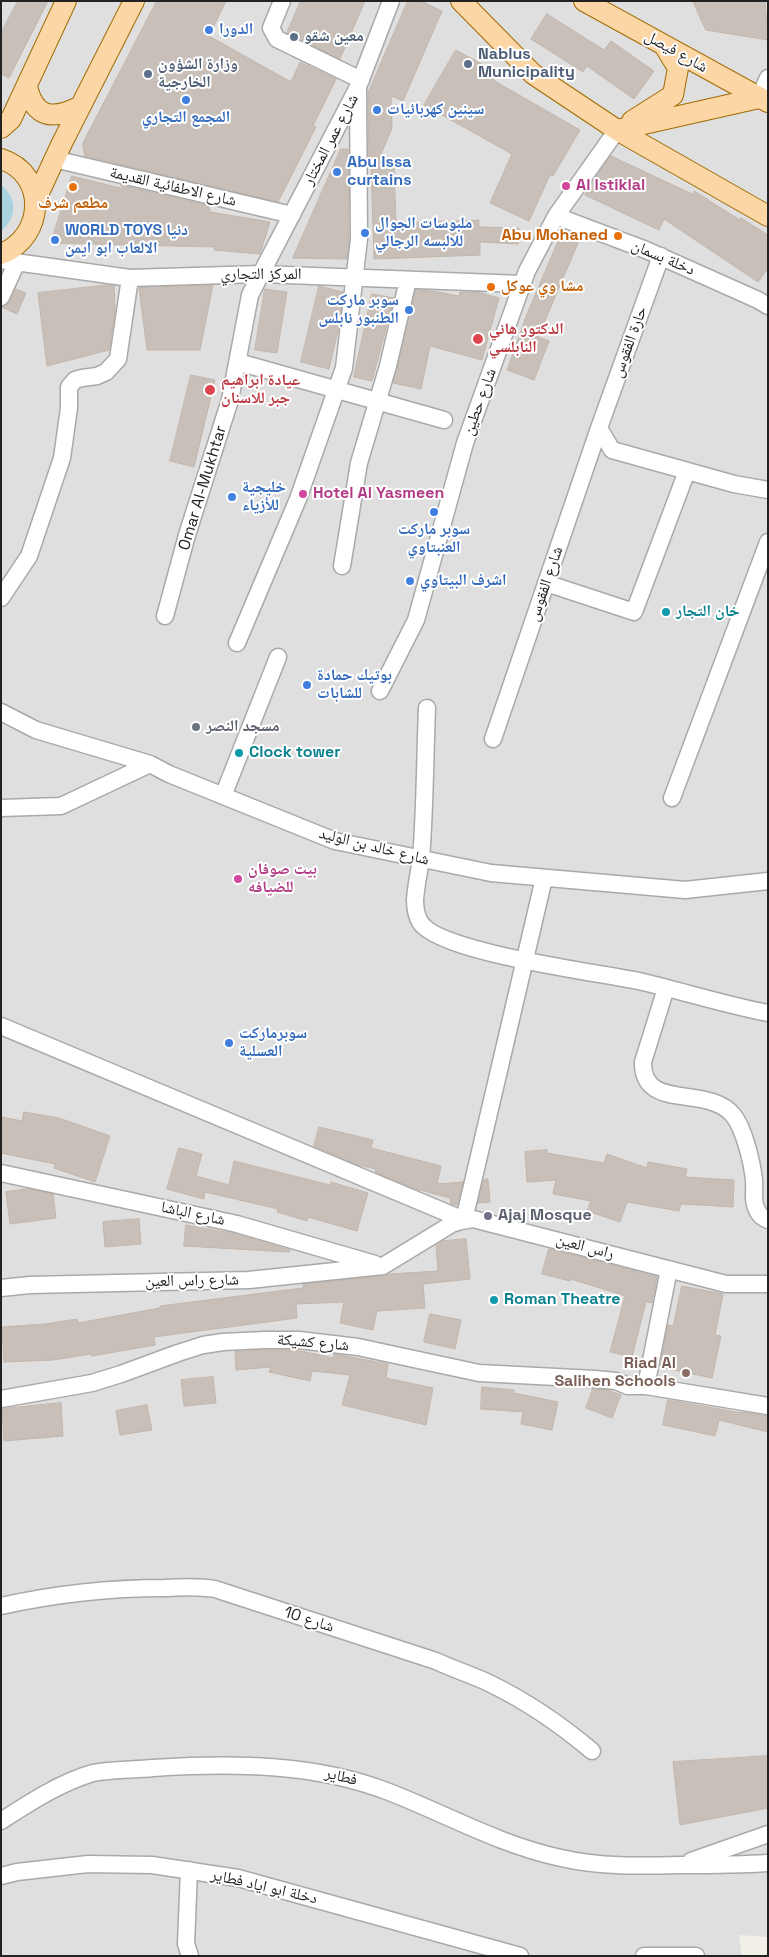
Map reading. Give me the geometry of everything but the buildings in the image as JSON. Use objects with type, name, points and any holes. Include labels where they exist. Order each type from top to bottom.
[{"type":"main road","points":[[461,1],[533,74],[617,130],[768,216]]},
{"type":"main road","name":"شارع فيصل","points":[[584,1],[763,100]]},
{"type":"main road","points":[[1,128],[12,119],[66,2]]},
{"type":"main road","points":[[6,258],[10,250],[22,241],[30,229],[35,214],[36,199],[131,2]]},
{"type":"main road","points":[[617,130],[673,95],[678,68],[664,45]]},
{"type":"main road","points":[[26,87],[30,100],[38,110],[52,115],[65,114],[80,107]]},
{"type":"main road","points":[[617,130],[763,100]]},
{"type":"main road","points":[[1,159],[8,161],[21,170],[31,184],[36,199]]},
{"type":"street","points":[[237,642],[298,499],[344,368],[359,239],[360,83],[277,39],[271,28],[282,1]]},
{"type":"street","name":"شارع عمر المختار","points":[[261,274],[360,83],[391,1]]},
{"type":"street","points":[[763,100],[768,78]]},
{"type":"street","name":"شارع حطين","points":[[380,691],[416,620],[465,443],[527,271],[556,216],[617,130]]},
{"type":"street","name":"شارع الاطفائية القديمة","points":[[54,159],[292,215]]},
{"type":"street","name":"دخلة بسمان","points":[[556,216],[661,256],[768,306]]},
{"type":"street","name":"حارة الفقوس","points":[[599,428],[661,256]]},
{"type":"street","points":[[1,297],[6,258]]},
{"type":"street","name":"المركز التجاري","points":[[6,258],[130,278],[261,274],[522,284]]},
{"type":"street","name":"Omar Al-Mukhtar","points":[[165,616],[187,535],[230,400],[250,295],[261,274]]},
{"type":"street","points":[[1,598],[29,556],[62,458],[70,387],[75,380],[97,376],[106,372],[118,359],[130,278]]},
{"type":"street","points":[[342,566],[359,463],[388,366],[408,280]]},
{"type":"street","points":[[238,362],[444,420]]},
{"type":"street","points":[[599,428],[612,450],[734,484],[768,490]]},
{"type":"street","name":"شارع الفقوس","points":[[493,739],[599,428]]},
{"type":"street","points":[[546,583],[634,612],[686,471]]},
{"type":"street","points":[[672,798],[768,542]]},
{"type":"street","points":[[223,796],[278,657]]},
{"type":"street","points":[[427,708],[421,859],[415,900],[420,922],[428,931],[447,940],[501,956],[643,982],[768,1013]]},
{"type":"street","name":"شارع خالد بن الوليد","points":[[1,712],[36,730],[150,764],[169,774],[335,841],[490,873],[544,878],[685,890],[768,881]]},
{"type":"street","points":[[1,808],[61,806],[150,764]]},
{"type":"street","points":[[383,1266],[457,1222],[525,960],[544,878]]},
{"type":"street","points":[[666,988],[643,1062],[643,1072],[646,1080],[652,1088],[664,1093],[719,1103],[733,1115],[742,1132],[753,1173],[754,1203],[760,1216],[768,1220]]},
{"type":"street","name":"راس العين","points":[[1,1026],[457,1222],[482,1220],[726,1284],[768,1284]]},
{"type":"street","name":"شارع الباشا","points":[[1,1173],[236,1224],[383,1266]]},
{"type":"street","name":"شارع راس العين","points":[[1,1288],[30,1285],[249,1280],[383,1266]]},
{"type":"street","points":[[646,1386],[669,1269]]},
{"type":"street","name":"شارع كشيكة","points":[[1,1400],[107,1379],[203,1345],[230,1341],[299,1340],[358,1347],[479,1373],[594,1378],[616,1381],[628,1386],[646,1386],[768,1406]]},
{"type":"street","name":"شارع 10","points":[[1,1606],[43,1598],[114,1590],[187,1587],[215,1589],[436,1661],[469,1674],[530,1706],[592,1750]]},
{"type":"street","name":"فطاير","points":[[1,1821],[50,1792],[95,1773],[192,1766],[267,1767],[312,1771],[362,1782],[509,1843],[559,1858],[611,1865],[720,1866],[768,1863]]},
{"type":"street","points":[[679,1865],[768,1834]]},
{"type":"street","name":"دخلة ابو اياد فطاير","points":[[1,1876],[17,1872],[88,1864],[152,1865],[189,1870],[238,1878],[520,1956]]},
{"type":"street","points":[[189,1870],[186,1944],[190,1956]]},
{"type":"street","points":[[644,1956],[696,1956]]},
{"type":"shaded area","points":[[1,1],[768,1],[768,1937],[739,1935],[742,1956],[1,1956]]},
{"type":"water","points":[[1,185],[7,190],[13,202],[13,214],[1,231]]},
{"type":"place","name":"الدورا","points":[[209,30]]},
{"type":"place","name":"معين شقو","points":[[294,37]]},
{"type":"place","name":"Nablus Municipality","points":[[468,64]]},
{"type":"place","name":"وزارة الشؤون الخارجية","points":[[148,74]]},
{"type":"place","name":"المجمع التجاري","points":[[186,100]]},
{"type":"place","name":"سينين كهربائيات","points":[[377,110]]},
{"type":"place","name":"Abu Issa curtains","points":[[337,172]]},
{"type":"place","name":"Al Istiklal","points":[[566,186]]},
{"type":"place","name":"مطعم شرف","points":[[73,187]]},
{"type":"place","name":"ملبوسات الجوال للالبسه الرجالي","points":[[365,233]]},
{"type":"place","name":"Abu Mohaned","points":[[618,236]]},
{"type":"place","name":"WORLD TOYS دنيا الالعاب ابو ايمن","points":[[55,240]]},
{"type":"place","name":"مشا وي عوكل","points":[[491,287]]},
{"type":"place","name":"سوبر ماركت الطنبور نابلس","points":[[409,310]]},
{"type":"place","name":"الدكتور هاني النابلسي","points":[[478,339]]},
{"type":"place","name":"عيادة ابراهيم جبر للاسنان","points":[[210,390]]},
{"type":"place","name":"Hotel Al Yasmeen","points":[[303,494]]},
{"type":"place","name":"خليجية للأزياء","points":[[232,497]]},
{"type":"place","name":"سوبر ماركت العنبتاوي","points":[[434,512]]},
{"type":"place","name":"اشرف البيتاوي","points":[[410,581]]},
{"type":"place","name":"خان التجار","points":[[666,612]]},
{"type":"place","name":"بوتيك حمادة للشابات","points":[[307,685]]},
{"type":"place","name":"مسجد النصر","points":[[196,727]]},
{"type":"place","name":"Clock tower","points":[[239,753]]},
{"type":"place","name":"بيت صوفان للضيافه","points":[[238,879]]},
{"type":"place","name":"سوبرماركت العسلية","points":[[229,1043]]},
{"type":"place","name":"Ajaj Mosque","points":[[488,1216]]},
{"type":"place","name":"Roman Theatre","points":[[494,1300]]},
{"type":"place","name":"Riad Al Salihen Schools","points":[[686,1373]]}]
